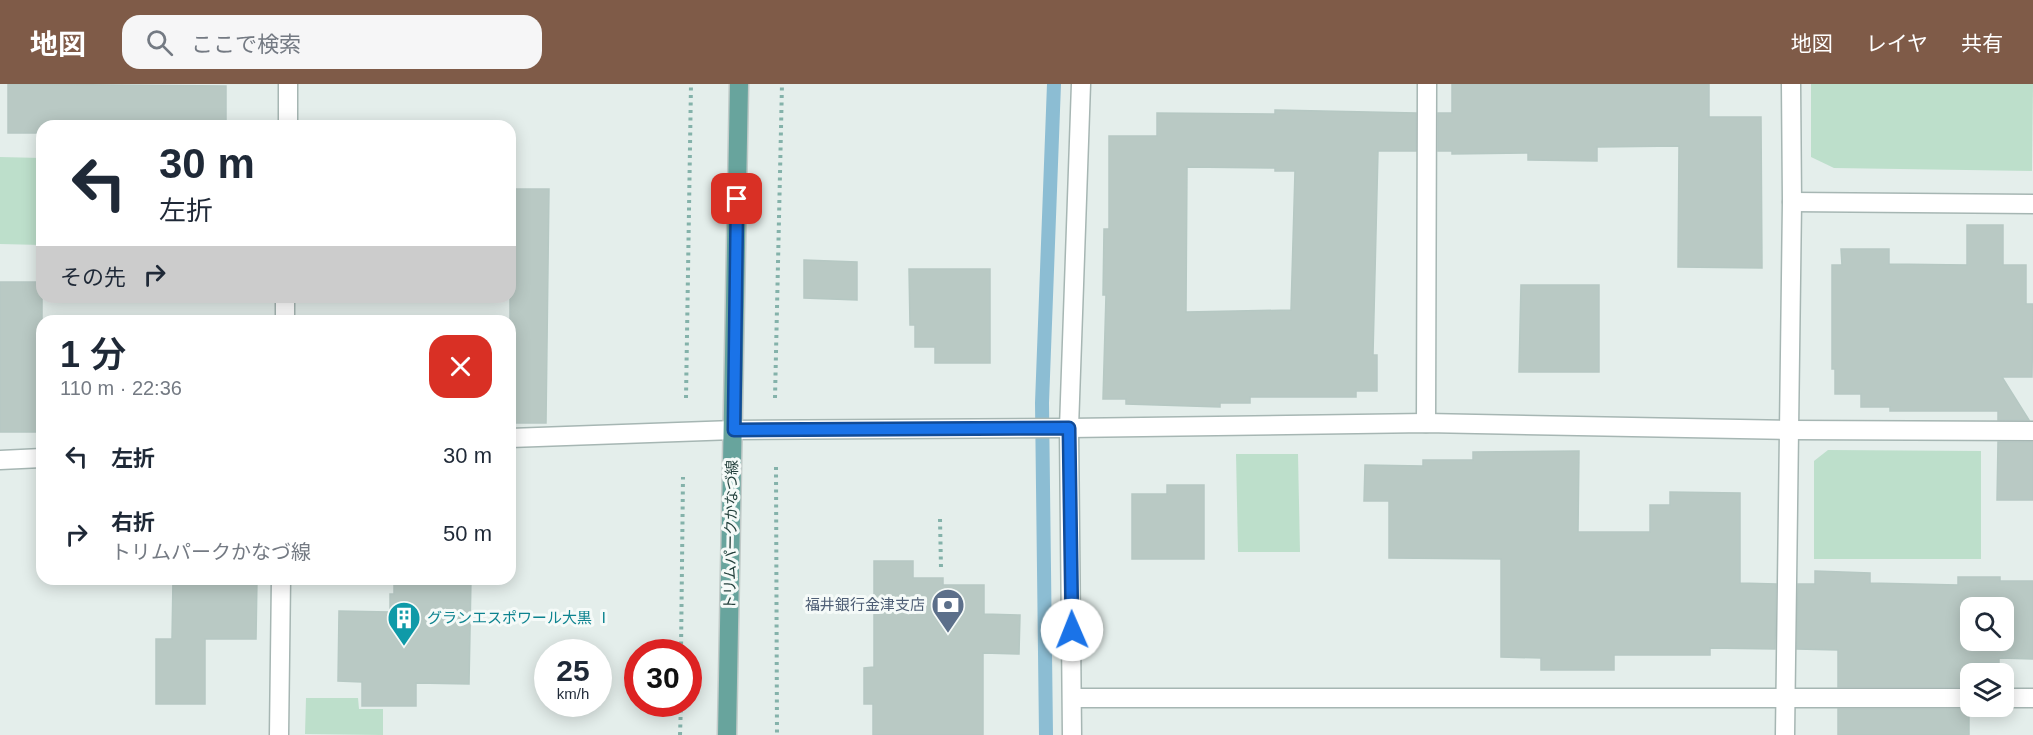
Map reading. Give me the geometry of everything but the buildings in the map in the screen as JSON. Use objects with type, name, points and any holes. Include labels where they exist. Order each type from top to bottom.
[{"type":"main road","name":"トリムパークかなづ線","points":[[727,735],[739,84]]},
{"type":"street","points":[[288,84],[288,120]]},
{"type":"street","points":[[1072,735],[1069,428],[1081,84]]},
{"type":"street","points":[[1426,423],[1427,84]]},
{"type":"street","points":[[1785,735],[1790,430],[1791,84]]},
{"type":"street","points":[[1792,202],[2033,204]]},
{"type":"street","points":[[516,438],[734,430],[1426,423],[1790,430],[2033,431]]},
{"type":"street","points":[[0,460],[36,458]]},
{"type":"street","points":[[279,735],[281,585]]},
{"type":"street","points":[[1072,698],[1960,698]]},
{"type":"street","points":[[2014,698],[2033,698]]},
{"type":"path","points":[[686,400],[691,84]]},
{"type":"path","points":[[775,406],[782,84]]},
{"type":"path","points":[[776,467],[777,735]]},
{"type":"path","points":[[681,639],[683,477]]},
{"type":"path","points":[[940,519],[941,568]]},
{"type":"path","points":[[680,735],[681,717]]},
{"type":"green space","points":[[1811,84],[2033,84],[2032,171],[1834,168],[1811,157]]},
{"type":"green space","points":[[0,157],[36,158],[36,245],[0,244]]},
{"type":"green space","points":[[1828,450],[1981,451],[1981,559],[1814,559],[1814,461]]},
{"type":"green space","points":[[1236,454],[1298,454],[1300,552],[1238,552]]},
{"type":"green space","points":[[306,698],[358,698],[359,709],[383,709],[383,735],[305,734]]},
{"type":"waterway","points":[[1046,735],[1042,403],[1054,84]]},
{"type":"place","name":"福井銀行金津支店","points":[[948,634]]},
{"type":"place","name":"グランエスポワール大黒 Ⅰ","points":[[404,647]]},
{"type":"route","points":[[737,199],[734,430],[1069,428],[1072,630]]}]
